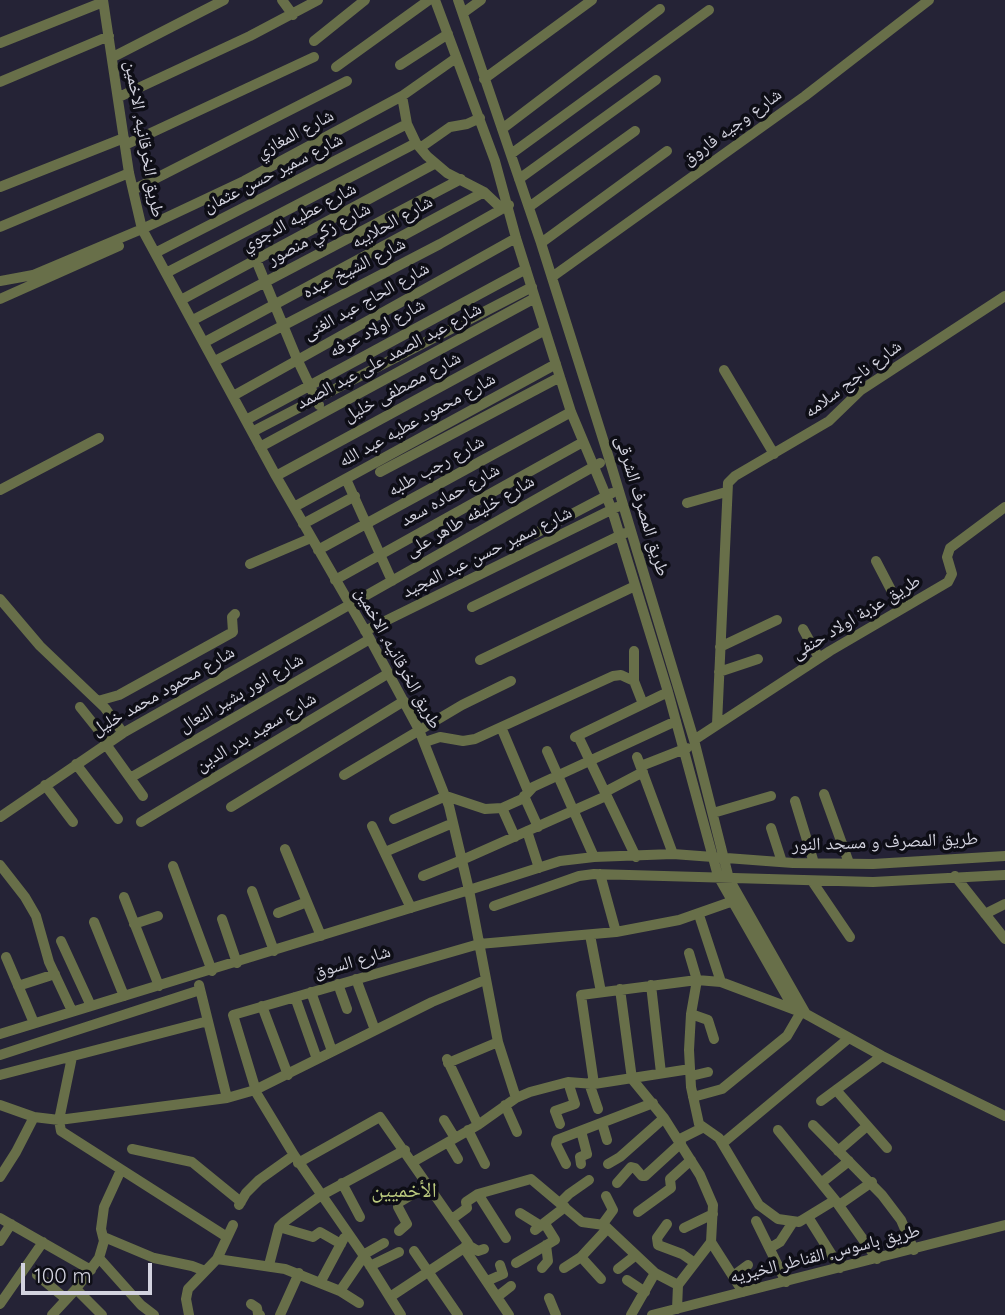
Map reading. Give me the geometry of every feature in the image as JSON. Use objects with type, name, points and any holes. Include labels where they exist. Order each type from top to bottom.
[{"type":"street","points":[[113,57],[224,0]]},
{"type":"street","points":[[282,0],[292,15]]},
{"type":"street","points":[[119,97],[318,0]]},
{"type":"street","points":[[314,41],[365,0]]},
{"type":"street","points":[[336,66],[429,0]]},
{"type":"street","name":"طريق المصرف الشرقى","points":[[435,0],[480,118],[505,207],[571,412],[612,510],[719,858]]},
{"type":"street","name":"طريق المصرف الشرقى","points":[[458,0],[541,243],[631,530],[695,743],[713,813],[723,878],[800,1012]]},
{"type":"street","points":[[463,13],[481,0]]},
{"type":"street","points":[[484,79],[592,0]]},
{"type":"street","name":"شارع وجيه فاروق","points":[[552,278],[805,96],[929,0]]},
{"type":"street","points":[[0,43],[103,1]]},
{"type":"street","name":"طريق الخرقانيه, الاخمين","points":[[103,1],[132,190],[144,231],[276,476],[368,635],[425,742],[446,796],[453,823],[469,890],[498,1042],[516,1098]]},
{"type":"street","points":[[502,129],[660,9]]},
{"type":"street","points":[[511,154],[709,9]]},
{"type":"street","points":[[400,65],[448,34]]},
{"type":"street","points":[[0,82],[109,36]]},
{"type":"street","points":[[0,187],[125,141],[314,57]]},
{"type":"street","name":"شارع المغازي","points":[[144,231],[402,96],[457,58]]},
{"type":"street","points":[[519,180],[656,80]]},
{"type":"street","points":[[132,190],[347,81]]},
{"type":"street","points":[[402,96],[407,124],[418,146],[434,163],[505,207]]},
{"type":"street","points":[[166,273],[418,146],[450,127],[480,118]]},
{"type":"street","name":"شارع سمير حسن عثمان","points":[[155,253],[407,124]]},
{"type":"street","points":[[529,207],[635,131]]},
{"type":"street","points":[[541,243],[667,151]]},
{"type":"street","name":"شارع عطيه الدجوي","points":[[181,300],[434,163]]},
{"type":"street","points":[[0,227],[129,173]]},
{"type":"street","name":"شارع زكي منصور","points":[[193,320],[461,179]]},
{"type":"street","name":"شارع الحلايبه","points":[[205,342],[484,192]]},
{"type":"street","name":"شارع الشيخ عبده","points":[[215,361],[505,207]]},
{"type":"street","points":[[0,281],[33,275],[144,231]]},
{"type":"street","points":[[0,299],[144,231]]},
{"type":"street","name":"شارع الحاج عبد الغنى","points":[[233,396],[516,238]]},
{"type":"street","points":[[256,260],[297,359],[323,411]]},
{"type":"street","name":"شارع اولاد عرفه","points":[[246,420],[526,269]]},
{"type":"street","points":[[253,432],[533,293]]},
{"type":"street","name":"شارع عبد الصمد على عبد الصمد","points":[[260,446],[533,293]]},
{"type":"street","name":"شارع ناجح سلامه","points":[[726,492],[732,479],[822,426],[861,390],[1005,296]]},
{"type":"street","name":"شارع مصطفى خليل","points":[[276,476],[545,330]]},
{"type":"street","name":"شارع محمود عطيه عبد الله","points":[[294,507],[556,364]]},
{"type":"street","points":[[724,370],[774,454]]},
{"type":"street","points":[[380,472],[561,380],[583,375]]},
{"type":"street","name":"شارع رجب طلبه","points":[[318,550],[571,412]]},
{"type":"street","points":[[0,490],[99,438]]},
{"type":"street","name":"شارع حماده سعد","points":[[335,580],[583,442]]},
{"type":"street","name":"شارع خليفه طاهر على","points":[[349,604],[609,458]]},
{"type":"street","points":[[345,479],[392,580]]},
{"type":"street","points":[[534,534],[618,490]]},
{"type":"street","points":[[687,503],[726,492],[717,724]]},
{"type":"street","points":[[303,524],[355,496]]},
{"type":"street","name":"شارع سمير حسن عبد المجيد","points":[[368,635],[623,505]]},
{"type":"street","name":"طريق عزبة اولاد حنفى","points":[[423,876],[574,811],[606,794],[640,765],[684,750],[717,724],[819,658],[948,582],[952,574],[947,557],[950,548],[1005,507]]},
{"type":"street","points":[[472,607],[631,530]]},
{"type":"street","points":[[250,564],[311,538]]},
{"type":"street","points":[[876,561],[901,609]]},
{"type":"street","points":[[480,660],[635,586]]},
{"type":"street","points":[[0,599],[40,646],[98,701],[123,733]]},
{"type":"street","name":"شارع محمود محمد خليل","points":[[0,817],[106,743],[349,604]]},
{"type":"street","points":[[98,701],[119,695],[233,632],[232,617],[235,614]]},
{"type":"street","points":[[720,647],[777,620]]},
{"type":"street","points":[[803,629],[819,658]]},
{"type":"street","name":"شارع انور بشير النعال","points":[[130,778],[368,635]]},
{"type":"street","points":[[634,651],[634,681],[643,704]]},
{"type":"street","points":[[719,673],[758,659]]},
{"type":"street","name":"شارع سعيد بدر الدين","points":[[141,822],[389,673]]},
{"type":"street","points":[[425,742],[440,737],[469,741],[613,676],[628,677],[634,681]]},
{"type":"street","points":[[344,775],[462,705],[511,681]]},
{"type":"street","points":[[636,857],[577,737],[668,692]]},
{"type":"street","points":[[232,807],[404,701]]},
{"type":"street","points":[[80,707],[143,796]]},
{"type":"street","points":[[394,819],[446,796],[485,809],[502,808],[558,775],[676,721]]},
{"type":"street","points":[[501,727],[538,827]]},
{"type":"street","points":[[547,751],[594,857]]},
{"type":"street","points":[[76,764],[118,819]]},
{"type":"street","points":[[640,765],[673,855]]},
{"type":"street","points":[[45,785],[73,822]]},
{"type":"street","points":[[824,794],[849,863]]},
{"type":"street","points":[[713,813],[771,796]]},
{"type":"street","points":[[795,801],[814,863]]},
{"type":"street","points":[[502,808],[515,837]]},
{"type":"street","points":[[385,852],[453,823]]},
{"type":"street","points":[[372,826],[411,908]]},
{"type":"street","points":[[771,828],[782,862]]},
{"type":"street","points":[[527,831],[539,868]]},
{"type":"street","points":[[285,849],[321,936]]},
{"type":"street","name":"طريق المصرف و مسجد النور","points":[[469,890],[570,859],[594,857],[673,855],[849,863],[1005,856]]},
{"type":"street","points":[[0,865],[36,916],[55,974],[72,1012]]},
{"type":"street","points":[[173,866],[212,971]]},
{"type":"street","points":[[600,874],[616,932]]},
{"type":"street","points":[[494,906],[579,876],[600,874],[873,882],[1005,875]]},
{"type":"street","points":[[955,876],[1005,939]]},
{"type":"street","points":[[812,881],[850,937]]},
{"type":"street","points":[[0,1034],[469,890]]},
{"type":"street","points":[[252,891],[274,951]]},
{"type":"street","points":[[124,897],[159,986]]},
{"type":"street","name":"شارع السوق","points":[[255,1090],[234,1015],[480,944],[616,932],[699,915],[736,900]]},
{"type":"street","points":[[278,913],[307,902]]},
{"type":"street","points":[[985,915],[1005,904]]},
{"type":"street","points":[[699,915],[721,982]]},
{"type":"street","points":[[134,925],[158,916]]},
{"type":"street","points":[[222,919],[237,962]]},
{"type":"street","points":[[94,922],[124,996]]},
{"type":"street","points":[[590,935],[601,992]]},
{"type":"street","points":[[61,941],[91,1006]]},
{"type":"street","points":[[689,953],[697,980],[691,1014],[691,1072],[698,1119],[702,1128],[713,1133],[723,1143],[759,1205],[781,1220],[799,1222],[872,1182]]},
{"type":"street","points":[[6,957],[34,1023]]},
{"type":"street","points":[[18,986],[55,974]]},
{"type":"street","points":[[196,975],[227,1098]]},
{"type":"street","points":[[356,979],[375,1030]]},
{"type":"street","points":[[0,1105],[34,1117],[59,1121],[227,1098],[255,1090],[452,992],[485,980]]},
{"type":"street","points":[[598,1109],[580,996],[697,980],[721,982],[800,1012],[882,1056],[1005,1116]]},
{"type":"street","points":[[338,984],[347,1009]]},
{"type":"street","points":[[651,985],[661,1073]]},
{"type":"street","points":[[621,989],[632,1079],[653,1103],[680,1142],[704,1181],[711,1200],[711,1242],[678,1286],[677,1309]]},
{"type":"street","points":[[0,1055],[200,990]]},
{"type":"street","points":[[311,992],[332,1051]]},
{"type":"street","points":[[295,997],[317,1059]]},
{"type":"street","points":[[262,1006],[288,1074]]},
{"type":"street","points":[[693,1097],[722,1088],[787,1036],[800,1012]]},
{"type":"street","points":[[691,1014],[708,1020],[714,1039]]},
{"type":"street","points":[[0,1074],[208,1021]]},
{"type":"street","points":[[723,1143],[849,1038]]},
{"type":"street","points":[[485,1164],[448,1061],[498,1042]]},
{"type":"street","points":[[821,1101],[882,1056]]},
{"type":"street","points":[[72,1057],[59,1121],[59,1127],[64,1133],[227,1237]]},
{"type":"street","points":[[413,1162],[516,1098],[568,1082],[592,1083],[661,1073],[708,1072]]},
{"type":"street","points":[[560,1124],[555,1111],[575,1104],[568,1082]]},
{"type":"street","points":[[255,1090],[296,1159],[366,1259],[398,1313]]},
{"type":"street","points":[[836,1090],[887,1148]]},
{"type":"street","points":[[566,1164],[556,1141],[653,1103]]},
{"type":"street","points":[[505,1105],[517,1132]]},
{"type":"street","points":[[0,1177],[34,1117]]},
{"type":"street","points":[[132,1149],[192,1162],[239,1205],[258,1180],[380,1117],[452,1219],[486,1281],[509,1315]]},
{"type":"street","points":[[625,1172],[612,1162],[664,1118]]},
{"type":"street","points":[[444,1120],[458,1159]]},
{"type":"street","points":[[602,1123],[607,1140]]},
{"type":"street","points":[[813,1125],[872,1182],[901,1220],[914,1250]]},
{"type":"street","points":[[838,1151],[867,1126]]},
{"type":"street","points":[[617,1183],[632,1167],[646,1177],[680,1142],[702,1128]]},
{"type":"street","points":[[778,1130],[837,1203],[877,1259]]},
{"type":"street","points":[[581,1164],[580,1158],[587,1154],[582,1131]]},
{"type":"street","points":[[269,1265],[279,1227],[320,1196],[405,1150]]},
{"type":"street","points":[[638,1212],[670,1188],[670,1179],[691,1160]]},
{"type":"street","points":[[821,1183],[849,1161]]},
{"type":"street","points":[[52,1315],[99,1258],[104,1237],[101,1229],[104,1207],[121,1170]]},
{"type":"street","points":[[452,1219],[467,1208],[466,1202],[478,1194],[543,1171]]},
{"type":"street","points":[[531,1175],[586,1224],[605,1227],[655,1273],[678,1286]]},
{"type":"street","points":[[540,1227],[569,1194],[589,1181]]},
{"type":"street","points":[[342,1183],[360,1217]]},
{"type":"street","points":[[399,1231],[407,1224],[398,1203],[428,1185]]},
{"type":"street","points":[[478,1194],[506,1238]]},
{"type":"street","points":[[564,1268],[581,1257],[605,1227],[613,1210],[606,1196]]},
{"type":"street","points":[[516,1263],[555,1239],[520,1213]]},
{"type":"street","points":[[684,1228],[713,1214]]},
{"type":"street","points":[[808,1217],[840,1268]]},
{"type":"street","points":[[0,1218],[91,1269]]},
{"type":"street","points":[[756,1220],[786,1282]]},
{"type":"street","points":[[770,1248],[780,1242],[793,1222]]},
{"type":"street","points":[[0,1241],[11,1224]]},
{"type":"street","points":[[667,1224],[657,1238],[658,1245],[682,1254],[695,1263]]},
{"type":"street","points":[[190,1315],[186,1294],[188,1289],[217,1259],[233,1225]]},
{"type":"street","name":"طريق باسوس, القناطر الخيريه","points":[[652,1315],[1005,1225]]},
{"type":"street","points":[[279,1227],[313,1237],[320,1232],[341,1244]]},
{"type":"street","points":[[320,1283],[346,1232]]},
{"type":"street","points":[[104,1237],[154,1258],[192,1266],[205,1272]]},
{"type":"street","points":[[0,1304],[43,1242]]},
{"type":"street","points":[[711,1242],[743,1292]]},
{"type":"street","points":[[340,1291],[366,1259],[384,1243]]},
{"type":"street","points":[[542,1268],[548,1261],[546,1245]]},
{"type":"street","points":[[467,1246],[478,1251],[484,1250]]},
{"type":"street","points":[[390,1297],[467,1246]]},
{"type":"street","points":[[414,1251],[458,1315]]},
{"type":"street","points":[[366,1259],[398,1252]]},
{"type":"street","points":[[618,1269],[636,1255]]},
{"type":"street","points":[[581,1257],[601,1279]]},
{"type":"street","points":[[99,1258],[141,1306],[154,1315]]},
{"type":"street","points":[[217,1259],[269,1265],[299,1273],[340,1291],[359,1303]]},
{"type":"street","points":[[486,1281],[503,1274],[500,1265]]},
{"type":"street","points":[[733,1276],[748,1265]]},
{"type":"street","points":[[280,1315],[299,1273]]},
{"type":"street","points":[[631,1315],[655,1273]]},
{"type":"street","points":[[37,1275],[66,1299]]},
{"type":"street","points":[[627,1280],[645,1292]]},
{"type":"street","points":[[497,1297],[511,1286]]},
{"type":"street","points":[[76,1289],[102,1315]]},
{"type":"street","points":[[548,1298],[556,1315]]},
{"type":"street","points":[[251,1304],[257,1308],[257,1314],[260,1315]]},
{"type":"district","name":"الأخميين","points":[[404,1191]]}]
